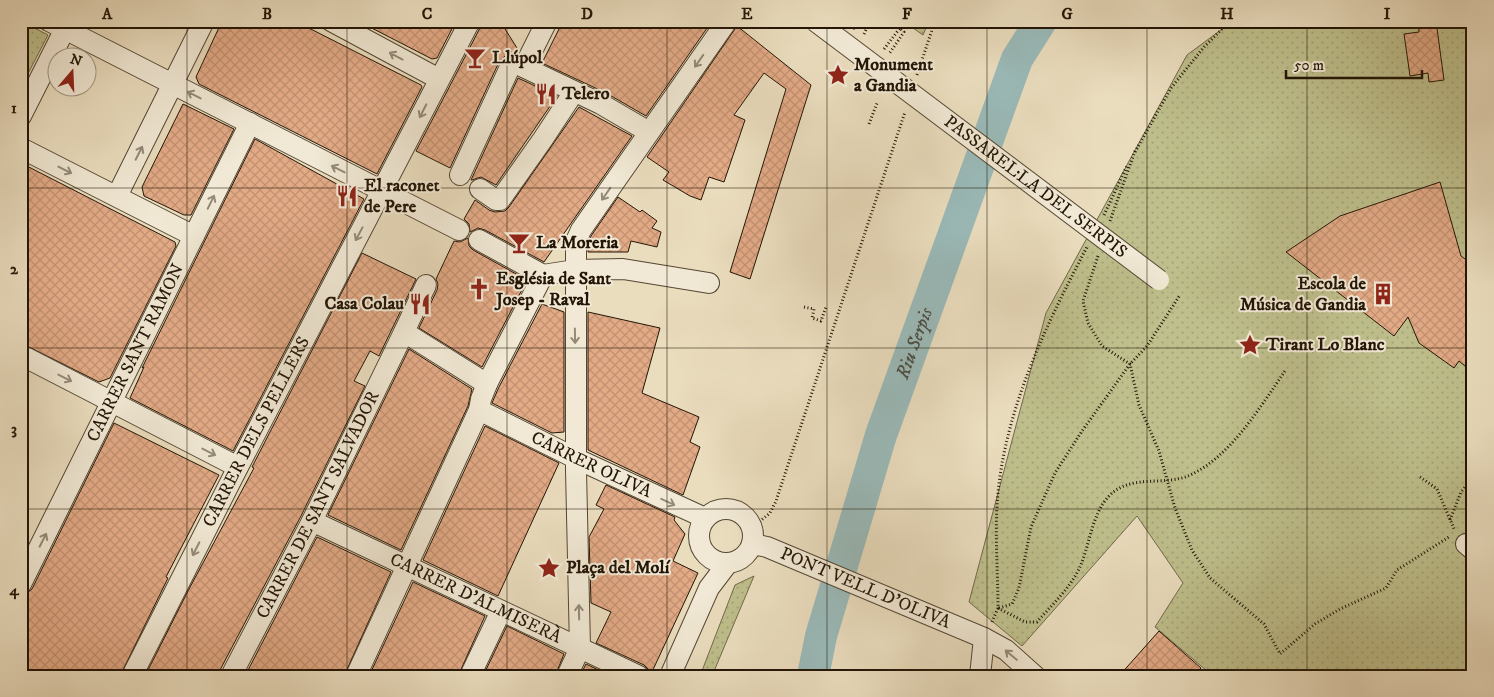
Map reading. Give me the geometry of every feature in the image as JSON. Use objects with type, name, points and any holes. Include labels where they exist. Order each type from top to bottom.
[{"type":"street","points":[[117,196],[204,21]]},
{"type":"street","points":[[316,21],[344,36],[350,32]]},
{"type":"street","points":[[331,21],[439,79]]},
{"type":"street","name":"CARRER DELS PELLERS","points":[[132,676],[238,467],[470,21]]},
{"type":"street","points":[[460,175],[517,67],[548,21]]},
{"type":"street","points":[[567,676],[580,648],[576,241],[581,230],[727,21]]},
{"type":"street","name":"PASSAREL·LA DEL SERPIS","points":[[815,21],[1159,280]]},
{"type":"street","points":[[21,116],[61,24],[173,85],[459,230]]},
{"type":"street","points":[[517,67],[601,104],[649,132]]},
{"type":"street","points":[[480,190],[496,200],[500,200],[544,139],[574,92]]},
{"type":"street","name":"CARRER SANT RAMON","points":[[21,584],[250,124]]},
{"type":"street","points":[[21,148],[196,233]]},
{"type":"street","points":[[139,201],[196,233]]},
{"type":"street","points":[[479,240],[543,275],[575,270],[623,269],[709,283]]},
{"type":"street","points":[[356,676],[479,410],[481,398],[487,384],[543,275]]},
{"type":"street","name":"CARRER DE SANT SALVADOR","points":[[231,676],[312,521],[426,285]]},
{"type":"street","points":[[404,332],[487,384]]},
{"type":"street","points":[[21,356],[238,467]]},
{"type":"street","name":"CARRER OLIVA","points":[[479,410],[577,459],[705,518]]},
{"type":"street","points":[[706,555],[716,562],[728,563],[743,557],[756,540],[745,517],[733,510],[718,510],[705,518],[700,525],[699,541],[706,555],[709,588]]},
{"type":"street","name":"CARRER D'ALMISERÀ","points":[[312,521],[639,676]]},
{"type":"street","name":"PONT VELL D’OLIVA","points":[[756,540],[984,638]]},
{"type":"street","points":[[670,676],[709,588],[728,563]]},
{"type":"street","points":[[470,676],[501,610]]},
{"type":"street","points":[[980,676],[984,638],[1006,650],[1035,676]]},
{"type":"path","points":[[862,38],[870,21]]},
{"type":"path","points":[[915,81],[935,21]]},
{"type":"path","points":[[1102,218],[1135,151],[1171,88],[1204,47],[1230,21]]},
{"type":"path","points":[[877,49],[882,52],[900,28],[904,32],[887,56]]},
{"type":"path","points":[[910,69],[918,72]]},
{"type":"path","points":[[869,124],[877,103]]},
{"type":"path","points":[[756,540],[776,502],[906,109]]},
{"type":"path","points":[[984,638],[998,608],[997,505],[1010,429],[1044,332],[1089,242]]},
{"type":"path","points":[[998,608],[1012,604],[1019,588],[1031,527],[1056,473],[1082,431],[1130,364],[1146,346],[1180,295]]},
{"type":"path","points":[[804,307],[814,309],[812,318],[821,321],[826,307]]},
{"type":"path","points":[[1130,364],[1139,405],[1160,451],[1175,508],[1192,550],[1210,578],[1264,624],[1280,654],[1314,624],[1340,609],[1386,588],[1397,570],[1455,532],[1437,489],[1420,477]]},
{"type":"path","points":[[998,608],[1026,622],[1037,622],[1059,598],[1076,575],[1099,511],[1109,496],[1122,486],[1145,481],[1167,481],[1187,476],[1208,466],[1248,422],[1285,371]]},
{"type":"path","points":[[1450,520],[1461,492],[1473,477]]},
{"type":"green space","points":[[21,21],[48,35],[21,87]]},
{"type":"green space","points":[[903,21],[929,21],[923,35]]},
{"type":"green space","points":[[1233,21],[1473,21],[1473,676],[1285,676],[1280,669],[1276,676],[1213,676],[1155,627],[1183,583],[1137,516],[1022,646],[969,602],[1046,313],[1187,55]]},
{"type":"green space","points":[[754,576],[712,676],[700,676],[735,585]]},
{"type":"building","points":[[222,21],[295,21],[421,85],[422,87],[377,174],[199,84],[196,77]]},
{"type":"building","points":[[358,21],[456,21],[437,58],[432,59]]},
{"type":"building","points":[[482,21],[500,21],[517,48],[499,62],[450,168],[416,151]]},
{"type":"building","points":[[563,21],[712,21],[646,116],[606,93],[542,63]]},
{"type":"building","points":[[1418,21],[1436,21],[1444,80],[1429,82],[1428,73],[1410,76],[1404,34],[1419,32]]},
{"type":"building","points":[[737,26],[811,85],[750,279],[730,272],[786,89],[764,73],[734,115],[745,120],[724,182],[709,177],[701,200],[690,196],[663,180],[669,172],[647,157]]},
{"type":"building","points":[[518,78],[557,96],[496,185],[481,177],[471,180]]},
{"type":"building","points":[[183,104],[234,129],[191,215],[184,215],[144,196],[142,187]]},
{"type":"building","points":[[579,107],[632,136],[544,262],[485,230],[478,228],[470,232],[469,224],[464,219],[475,200],[489,210],[495,212],[505,211]]},
{"type":"building","points":[[255,139],[364,199],[233,451],[130,398],[144,367],[142,368]]},
{"type":"building","points":[[21,163],[175,242],[176,246],[110,378],[99,382],[21,343]]},
{"type":"building","name":"Escola de Música de Gandia","points":[[1440,182],[1461,256],[1473,265],[1473,373],[1459,361],[1454,368],[1419,343],[1408,317],[1394,336],[1286,252],[1340,216]]},
{"type":"building","points":[[618,197],[640,212],[642,210],[657,221],[652,228],[661,232],[657,247],[631,241],[628,252],[588,252],[591,236]]},
{"type":"building","name":"Església de Sant Josep - Raval","points":[[468,238],[469,246],[473,250],[527,280],[482,367],[419,328],[437,290],[438,284],[436,279],[454,241],[460,242]]},
{"type":"building","points":[[362,253],[416,279],[379,356],[370,351],[354,381],[365,386],[301,516],[220,670],[219,676],[145,676],[254,468],[252,467]]},
{"type":"building","points":[[542,304],[564,312],[564,432],[552,433],[492,403]]},
{"type":"building","points":[[588,312],[660,328],[642,393],[699,417],[690,442],[700,447],[683,495],[588,450]]},
{"type":"building","points":[[409,349],[472,389],[468,406],[401,550],[328,515]]},
{"type":"building","points":[[114,423],[219,475],[166,577],[168,578],[120,676],[21,676],[21,598],[32,589]]},
{"type":"building","points":[[485,426],[559,463],[498,596],[423,560]]},
{"type":"building","points":[[606,485],[675,517],[674,520],[685,534],[673,561],[698,573],[651,674],[644,665],[596,643],[611,612],[591,603],[589,537],[604,509],[596,505]]},
{"type":"building","points":[[317,537],[391,572],[344,676],[245,676]]},
{"type":"building","points":[[413,582],[485,616],[458,676],[369,676]]},
{"type":"building","points":[[507,626],[564,654],[555,676],[483,676]]},
{"type":"building","points":[[1159,631],[1201,668],[1194,676],[1119,676]]},
{"type":"building","points":[[586,664],[611,676],[580,676]]},
{"type":"waterway","name":"Riu Serpis","points":[[813,676],[821,636],[881,435],[1017,59],[1041,21]]},
{"type":"place","name":"Llúpol","points":[[475,58]]},
{"type":"place","name":"Monument a Gandia","points":[[838,75]]},
{"type":"place","name":"Telero","points":[[546,94]]},
{"type":"place","name":"El raconet de Pere","points":[[347,196]]},
{"type":"place","name":"La Moreria","points":[[519,243]]},
{"type":"place","name":"Església de Sant Josep - Raval","points":[[479,289]]},
{"type":"place","name":"Escola de Música de Gandia","points":[[1383,294]]},
{"type":"place","name":"Casa Colau","points":[[420,304]]},
{"type":"place","name":"Tirant Lo Blanc","points":[[1250,345]]},
{"type":"place","name":"Plaça del Molí","points":[[549,568]]}]
